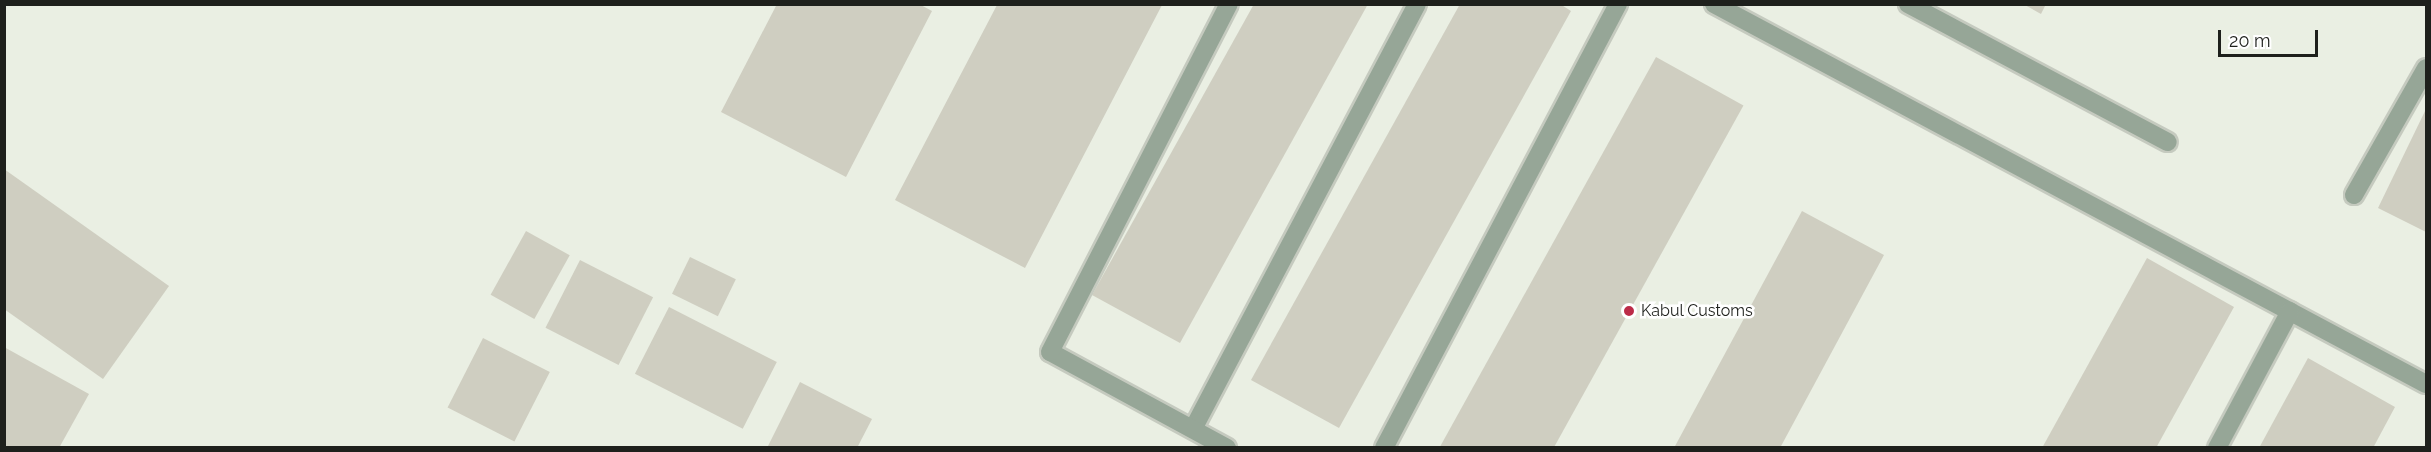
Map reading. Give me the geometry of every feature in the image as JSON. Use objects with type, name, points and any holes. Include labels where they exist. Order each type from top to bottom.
[{"type":"lane","points":[[1227,447],[1050,352],[1229,4]]},
{"type":"lane","points":[[1193,429],[1417,4]]},
{"type":"lane","points":[[1384,447],[1618,4]]},
{"type":"lane","points":[[1714,4],[2427,384]]},
{"type":"lane","points":[[1908,4],[2168,142]]},
{"type":"lane","points":[[2354,195],[2427,68]]},
{"type":"lane","points":[[2217,447],[2290,311]]},
{"type":"building","points":[[777,4],[919,4],[932,11],[846,177],[721,112]]},
{"type":"building","points":[[1254,4],[1368,4],[1180,343],[1092,295]]},
{"type":"building","points":[[1460,4],[1560,4],[1571,11],[1339,428],[1251,380]]},
{"type":"building","points":[[2023,4],[2046,4],[2041,14]]},
{"type":"building","points":[[997,5],[1162,5],[1025,268],[895,200]]},
{"type":"building","points":[[1656,57],[1743,105],[1554,448],[1439,448]]},
{"type":"building","points":[[2426,109],[2426,232],[2378,208]]},
{"type":"building","points":[[4,169],[169,286],[103,379],[4,309]]},
{"type":"building","points":[[1802,211],[1884,255],[1780,448],[1674,448]]},
{"type":"building","points":[[526,231],[570,255],[534,319],[491,295]]},
{"type":"building","points":[[690,257],[736,279],[718,316],[672,294]]},
{"type":"building","points":[[2147,258],[2234,307],[2156,448],[2042,448]]},
{"type":"building","points":[[580,260],[653,297],[619,365],[545,328]]},
{"type":"building","points":[[669,307],[777,362],[743,429],[635,374]]},
{"type":"building","points":[[483,338],[550,372],[514,442],[448,407]]},
{"type":"building","points":[[4,347],[89,394],[59,448],[4,448]]},
{"type":"building","points":[[2308,358],[2395,407],[2373,448],[2259,448]]},
{"type":"building","points":[[800,382],[872,419],[857,448],[767,448]]},
{"type":"place","name":"Kabul Customs","points":[[1629,311]]}]
